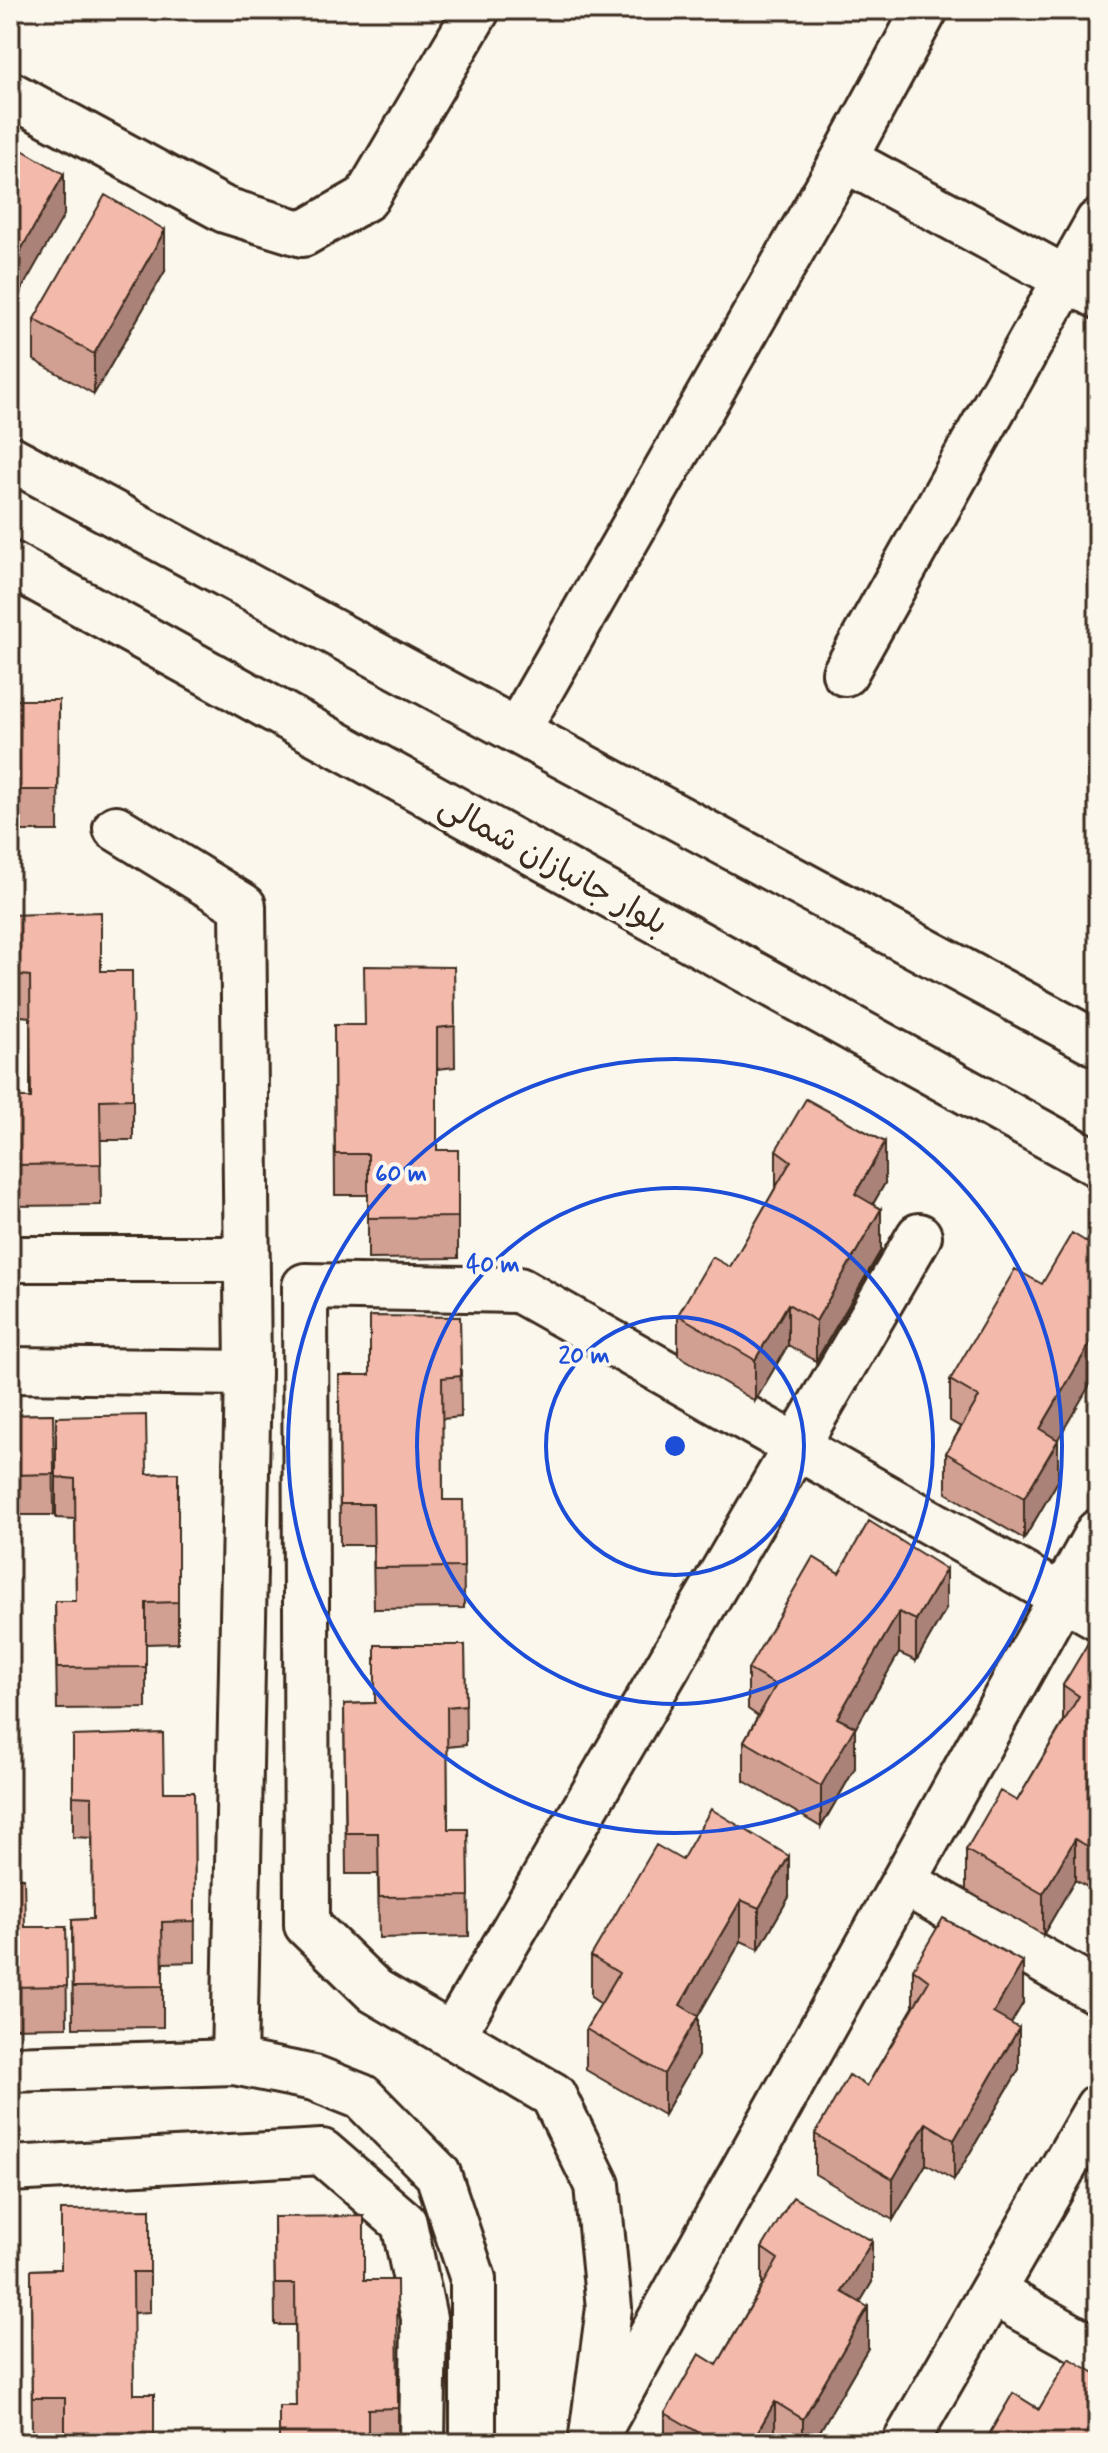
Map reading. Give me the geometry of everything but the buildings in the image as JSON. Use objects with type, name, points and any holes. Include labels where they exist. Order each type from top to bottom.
[{"type":"street","points":[[10,94],[225,210],[303,234],[366,198],[477,10]]},
{"type":"street","points":[[517,731],[844,159],[925,10]]},
{"type":"street","points":[[844,159],[1082,287]]},
{"type":"street","points":[[845,673],[1082,287],[1098,222]]},
{"type":"street","points":[[10,458],[1098,1044]]},
{"type":"street","name":"بلوار جانبازان شمالی","points":[[10,564],[1098,1164]]},
{"type":"street","points":[[116,828],[243,906],[248,1373],[234,2062]]},
{"type":"street","points":[[452,2036],[919,1236]]},
{"type":"street","points":[[10,1259],[247,1259]]},
{"type":"street","points":[[592,2443],[609,2308],[597,2185],[553,2095],[375,1991],[307,1925],[305,1286],[519,1290],[1080,1607]]},
{"type":"street","points":[[10,1370],[248,1373]]},
{"type":"street","points":[[592,2443],[904,1882],[1080,1607],[1098,1532]]},
{"type":"street","points":[[904,1882],[1098,1992]]},
{"type":"street","points":[[10,2069],[234,2062],[314,2078],[362,2097],[438,2174],[473,2279],[473,2443]]},
{"type":"street","points":[[905,2443],[1098,2107]]},
{"type":"street","points":[[10,2169],[322,2152],[404,2223],[424,2318],[422,2443]]},
{"type":"street","points":[[992,2292],[1098,2351]]}]
